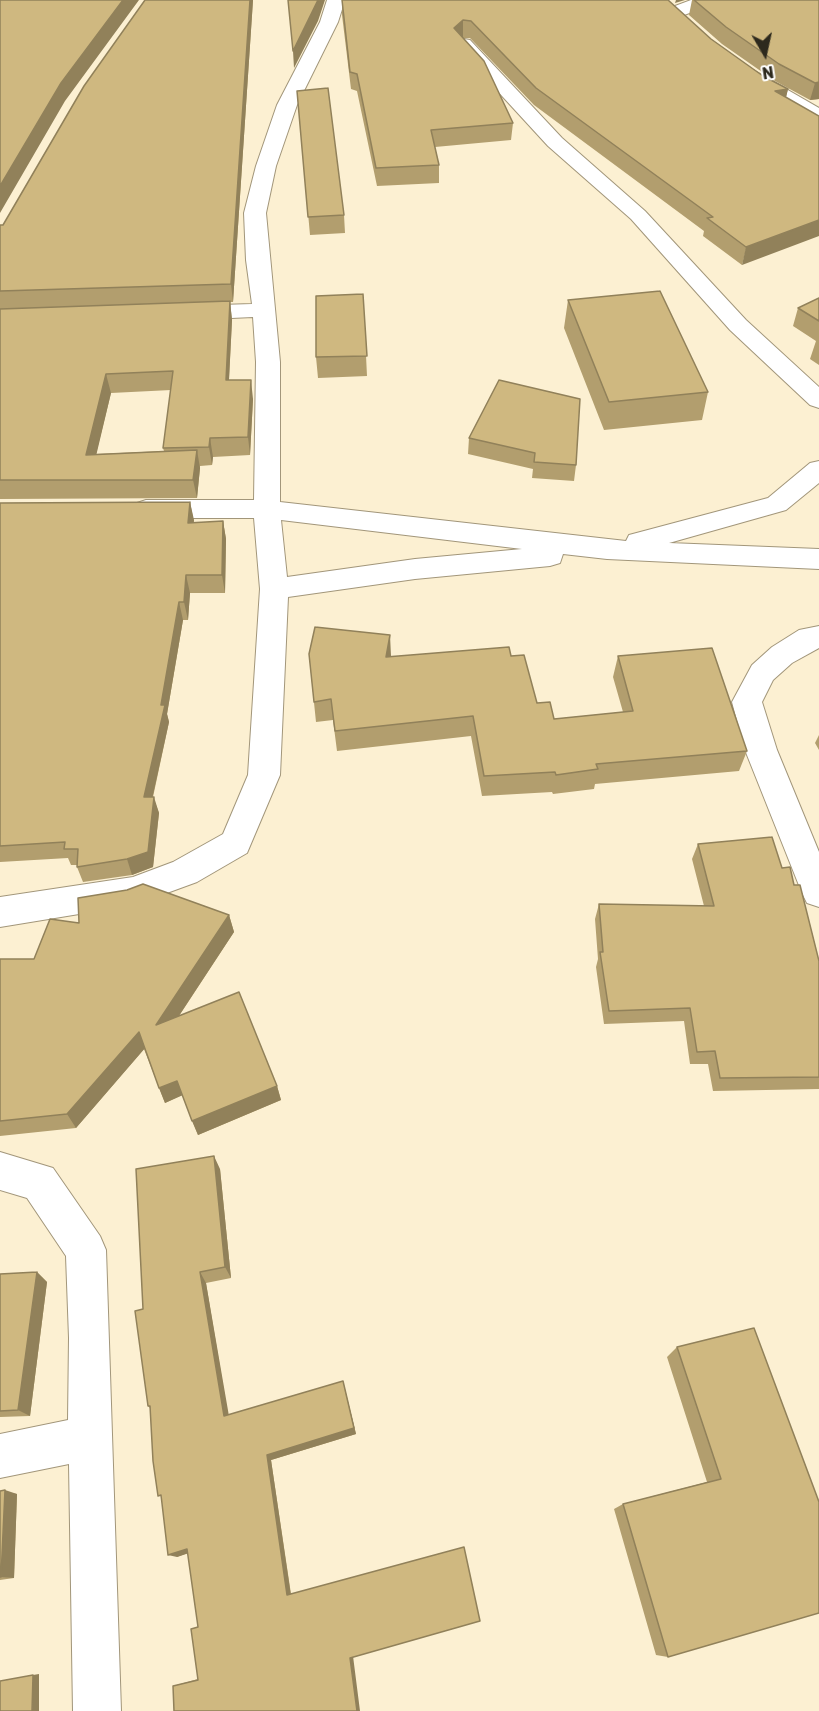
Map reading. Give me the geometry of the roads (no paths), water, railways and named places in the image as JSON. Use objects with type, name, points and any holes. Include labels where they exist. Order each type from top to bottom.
[{"type":"street","points":[[0,912],[134,891],[185,872],[235,843],[264,775],[274,589],[267,509],[268,362],[257,260],[255,213],[266,166],[287,105],[329,22],[336,0]]},
{"type":"street","points":[[658,0],[690,28]]},
{"type":"street","points":[[673,13],[707,0]]},
{"type":"street","points":[[464,44],[555,142],[638,215],[738,325],[819,400]]},
{"type":"street","points":[[732,63],[767,87],[819,116]]},
{"type":"street","points":[[169,314],[264,310]]},
{"type":"street","points":[[274,589],[415,569],[607,550],[777,504],[819,469]]},
{"type":"street","points":[[116,510],[267,509],[607,550],[819,559]]},
{"type":"street","points":[[819,637],[809,638],[782,655],[762,673],[747,702],[761,750],[819,893]]},
{"type":"street","points":[[0,1171],[39,1182],[86,1250],[98,1711]]},
{"type":"street","points":[[0,1456],[90,1438]]}]
